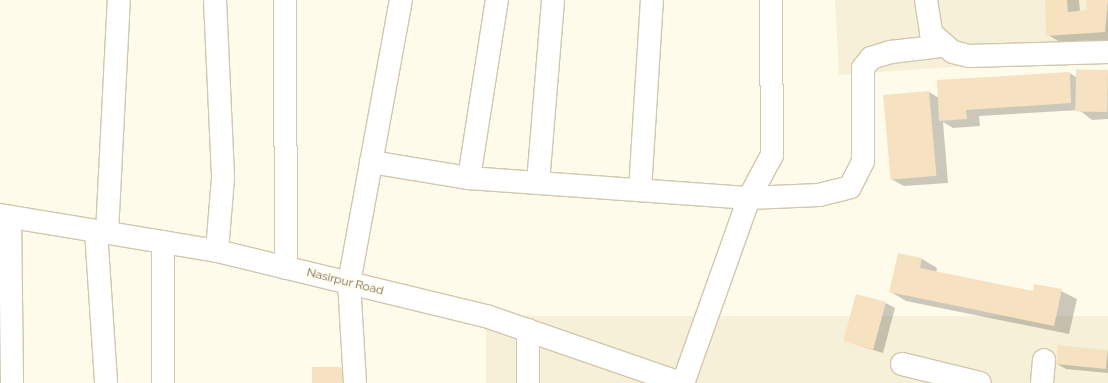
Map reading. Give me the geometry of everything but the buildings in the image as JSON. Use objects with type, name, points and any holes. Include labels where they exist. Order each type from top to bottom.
[{"type":"street","points":[[106,383],[101,232],[119,0]]},
{"type":"street","points":[[215,0],[223,168],[217,251]]},
{"type":"street","points":[[285,0],[286,268]]},
{"type":"street","points":[[355,383],[349,283],[401,0]]},
{"type":"street","points":[[469,178],[497,0]]},
{"type":"street","points":[[538,183],[553,0]]},
{"type":"street","points":[[640,190],[652,0]]},
{"type":"street","points":[[682,383],[749,198],[772,155],[771,0]]},
{"type":"street","points":[[926,0],[932,33],[941,46]]},
{"type":"street","points":[[371,162],[469,178],[749,198],[819,195],[850,187],[863,161],[862,68],[871,58],[891,52],[941,46],[969,56],[1108,52]]},
{"type":"street","points":[[5,216],[12,383]]},
{"type":"street","name":"Nasirpur Road","points":[[5,216],[217,251],[349,283],[528,330],[658,378],[682,383]]},
{"type":"street","points":[[163,242],[163,383]]},
{"type":"street","points":[[528,330],[528,383]]},
{"type":"street","points":[[1042,383],[1044,360]]},
{"type":"street","points":[[902,364],[969,382]]},
{"type":"shaded area","points":[[835,0],[1108,0],[1108,56],[839,75]]},
{"type":"shaded area","points":[[486,316],[1108,316],[1108,383],[486,383]]}]
